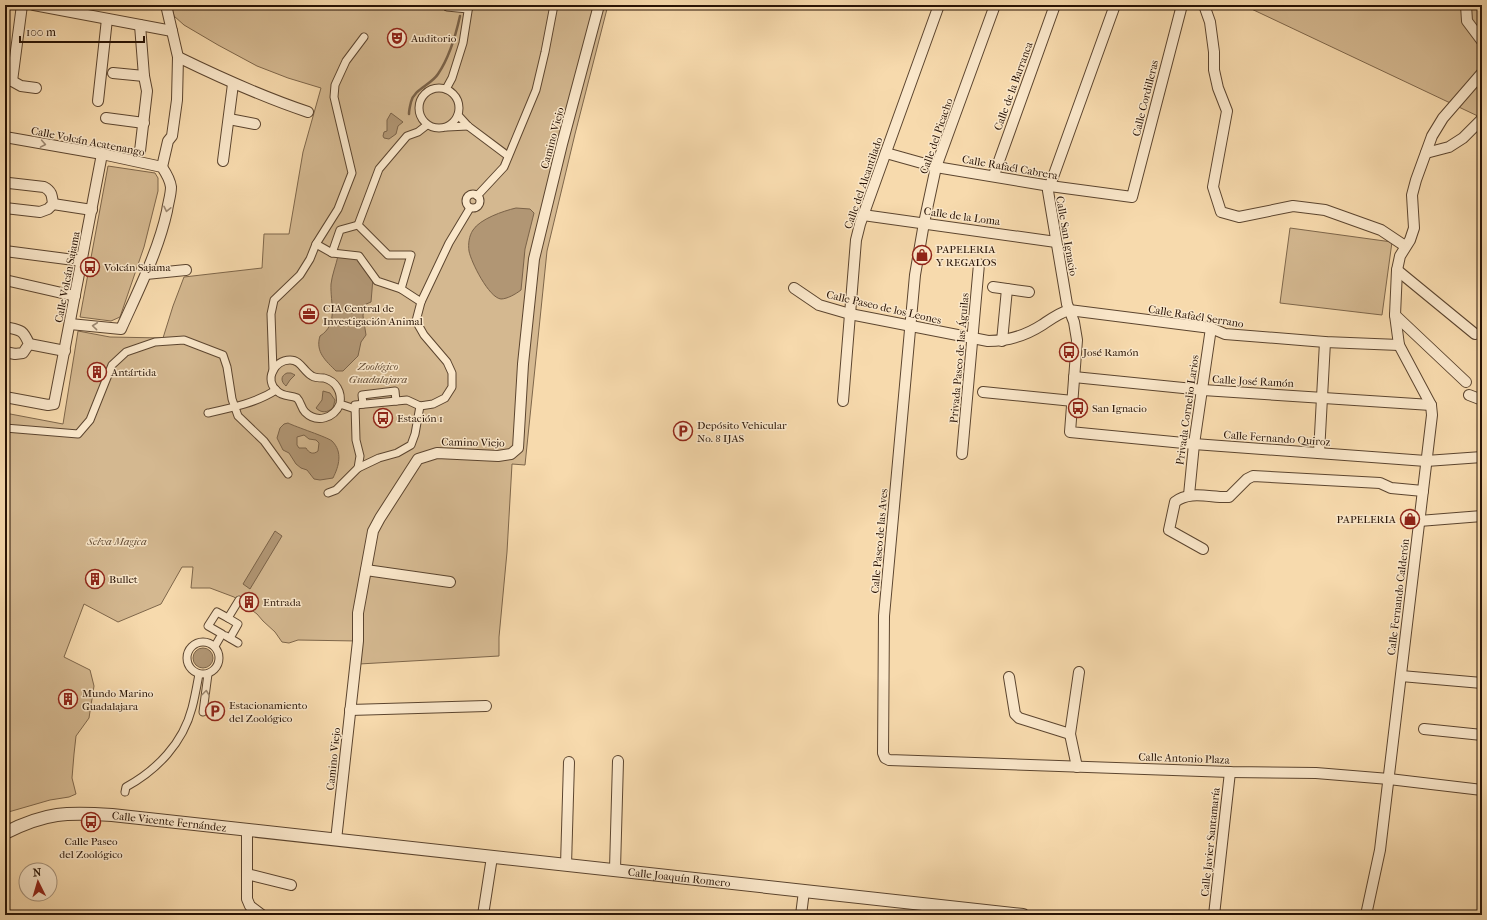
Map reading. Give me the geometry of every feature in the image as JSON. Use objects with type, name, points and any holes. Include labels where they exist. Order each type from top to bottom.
[{"type":"street","points":[[22,5],[8,80],[22,86],[36,88]]},
{"type":"street","points":[[34,5],[172,31]]},
{"type":"street","points":[[70,324],[121,329],[146,274],[163,230],[171,186],[166,168],[174,142],[172,136],[177,100],[178,57],[166,5]]},
{"type":"street","points":[[446,5],[447,7],[469,7],[463,43],[452,78],[446,89]]},
{"type":"street","points":[[358,468],[360,456],[356,440],[355,405],[407,400],[420,406],[433,404],[445,398],[452,387],[452,373],[447,362],[424,335],[416,321],[421,302],[449,243],[470,208],[466,202],[467,198],[473,194],[477,196],[504,167],[536,90],[554,5]]},
{"type":"street","name":"Camino Viejo","points":[[336,840],[358,641],[358,613],[373,531],[418,459],[437,453],[498,456],[511,454],[518,448],[523,364],[534,259],[562,144],[599,5]]},
{"type":"street","name":"Calle del Alcantilado","points":[[843,401],[856,240],[939,5]]},
{"type":"street","name":"Calle del Picacho","points":[[911,326],[915,275],[936,167],[995,5]]},
{"type":"street","name":"Calle de la Barranca","points":[[994,175],[1055,5]]},
{"type":"street","name":"Calle San Ignacio","points":[[1070,432],[1077,340],[1074,322],[1067,304],[1048,191],[1115,5]]},
{"type":"street","name":"Calle Cordilleras","points":[[1132,197],[1182,5]]},
{"type":"street","points":[[1204,5],[1210,22],[1214,52],[1214,70],[1218,88],[1227,111],[1213,187],[1222,212],[1239,218],[1293,206],[1324,210],[1381,230],[1405,246]]},
{"type":"street","points":[[1466,5],[1467,21],[1482,41]]},
{"type":"street","points":[[98,101],[107,19]]},
{"type":"street","points":[[140,25],[144,76],[147,91],[140,151]]},
{"type":"street","points":[[273,371],[281,362],[287,360],[296,362],[312,376],[330,380],[336,385],[340,393],[340,404],[336,412],[331,416],[321,419],[316,418],[306,413],[297,398],[281,394],[276,390],[271,381],[273,371],[271,314],[274,300],[300,275],[316,244],[338,209],[352,173],[334,97],[335,85],[346,61],[364,37]]},
{"type":"street","points":[[178,57],[233,84],[308,112]]},
{"type":"street","points":[[113,73],[144,76]]},
{"type":"street","name":"Calle Fernando Calderón","points":[[1366,915],[1380,850],[1432,415],[1431,405],[1399,345],[1395,315],[1397,270],[1400,256],[1410,240],[1414,228],[1412,194],[1432,136],[1443,118],[1482,73]]},
{"type":"street","points":[[223,161],[233,84]]},
{"type":"street","points":[[445,127],[455,120],[459,108],[456,97],[446,89],[439,88],[427,92],[420,102],[420,114],[422,120],[433,127],[445,127],[468,126]]},
{"type":"street","points":[[458,114],[468,126],[508,156]]},
{"type":"street","points":[[106,118],[144,123]]},
{"type":"street","points":[[229,119],[255,124]]},
{"type":"street","points":[[1426,153],[1449,147],[1463,138],[1482,119]]},
{"type":"street","points":[[358,225],[379,169],[407,136],[418,132],[427,124]]},
{"type":"street","name":"Calle Volcán Acatenango","points":[[5,137],[102,154],[166,168]]},
{"type":"street","name":"Calle Rafaél Cabrera","points":[[886,153],[936,167],[994,175],[1050,186],[1132,197]]},
{"type":"street","name":"Calle Volcán Sajama","points":[[5,397],[48,405],[54,404],[102,154]]},
{"type":"street","points":[[5,184],[9,182],[44,187],[52,194],[52,204],[48,209],[40,212],[5,208]]},
{"type":"street","points":[[52,204],[92,210]]},
{"type":"street","name":"Calle de la Loma","points":[[864,215],[1056,242]]},
{"type":"street","points":[[332,253],[340,230],[358,225]]},
{"type":"street","points":[[358,225],[388,255],[411,255],[401,289]]},
{"type":"street","points":[[316,244],[332,253],[359,256],[377,281],[401,289],[421,302]]},
{"type":"street","points":[[5,251],[82,261]]},
{"type":"street","name":"Privada Paseo de las Águilas","points":[[962,454],[979,264]]},
{"type":"street","points":[[146,274],[186,270]]},
{"type":"street","points":[[1397,270],[1474,334]]},
{"type":"street","points":[[5,280],[75,296]]},
{"type":"street","points":[[992,287],[1029,292]]},
{"type":"street","name":"Calle Paseo de los Leones","points":[[794,288],[820,305],[850,314],[973,339]]},
{"type":"street","points":[[1002,341],[1007,289]]},
{"type":"street","points":[[973,339],[1002,341],[1017,337],[1032,331],[1062,312],[1069,310]]},
{"type":"street","name":"Calle Rafaél Serrano","points":[[1069,310],[1211,328],[1225,334],[1325,342],[1399,345]]},
{"type":"street","points":[[1395,315],[1466,382]]},
{"type":"street","name":"Calle Paseo de las Aves","points":[[885,758],[883,753],[884,616],[911,326]]},
{"type":"street","points":[[5,327],[19,330],[25,334],[29,344]]},
{"type":"street","name":"Privada Cornelio Larios","points":[[1189,495],[1194,444],[1211,328]]},
{"type":"street","points":[[5,428],[78,434],[90,420],[112,364],[126,352],[155,342],[184,340],[223,355],[238,416],[264,441],[288,474]]},
{"type":"street","points":[[1319,453],[1325,342]]},
{"type":"street","points":[[29,344],[65,351]]},
{"type":"street","points":[[5,352],[15,354],[23,352],[29,344]]},
{"type":"street","name":"Calle José Ramón","points":[[1074,377],[1203,390],[1431,405]]},
{"type":"street","points":[[208,413],[235,407],[267,396],[276,390]]},
{"type":"street","points":[[983,392],[1073,401]]},
{"type":"street","points":[[1469,394],[1482,400]]},
{"type":"street","points":[[340,404],[355,409]]},
{"type":"street","points":[[328,493],[336,490],[358,468],[379,458],[397,453],[411,445],[415,434],[420,406]]},
{"type":"street","name":"Calle Fernando Quiroz","points":[[1070,432],[1194,444],[1426,462],[1482,457]]},
{"type":"street","points":[[1203,549],[1169,530],[1174,502],[1189,495],[1229,497],[1247,479],[1253,476],[1380,483],[1391,488],[1423,492]]},
{"type":"street","points":[[1419,521],[1482,516]]},
{"type":"street","points":[[366,570],[450,582]]},
{"type":"street","points":[[228,618],[239,600]]},
{"type":"street","points":[[230,638],[238,624],[217,612],[208,626],[238,643]]},
{"type":"street","points":[[215,646],[222,634]]},
{"type":"street","points":[[203,642],[215,646],[218,651],[220,662],[217,667],[208,674],[199,674],[190,668],[188,664],[188,653],[194,645],[203,642]]},
{"type":"street","points":[[1077,767],[1070,734],[1079,672]]},
{"type":"street","points":[[125,792],[126,787],[147,774],[168,754],[180,735],[192,709],[199,674]]},
{"type":"street","points":[[203,712],[208,674]]},
{"type":"street","points":[[1401,676],[1482,683]]},
{"type":"street","points":[[1009,677],[1015,714],[1019,718],[1070,734]]},
{"type":"street","points":[[350,710],[486,706]]},
{"type":"street","points":[[1424,729],[1482,735]]},
{"type":"street","name":"Calle Antonio Plaza","points":[[885,758],[889,760],[1077,767],[1316,773],[1389,779],[1482,790]]},
{"type":"street","points":[[615,869],[618,761]]},
{"type":"street","points":[[566,865],[569,762]]},
{"type":"street","name":"Calle Javier Santamaría","points":[[1214,915],[1230,772]]},
{"type":"street","name":"Calle Vicente Fernández","points":[[5,834],[19,826],[37,819],[56,814],[69,813],[112,815],[336,840]]},
{"type":"street","points":[[247,830],[248,903],[262,915]]},
{"type":"street","name":"Calle Joaquín Romero","points":[[336,840],[615,869],[1023,915]]},
{"type":"street","points":[[483,915],[492,857]]},
{"type":"street","points":[[247,874],[291,885]]},
{"type":"street","points":[[801,915],[804,891]]},
{"type":"green space","name":"Zoológico Guadalajara","points":[[171,5],[608,5],[547,251],[525,465],[512,464],[507,552],[499,637],[499,656],[359,664],[357,641],[298,640],[289,643],[282,642],[275,632],[257,614],[234,597],[210,588],[191,588],[193,567],[182,567],[161,604],[118,622],[84,604],[64,657],[90,670],[94,686],[89,718],[76,736],[72,778],[76,794],[5,813],[5,413],[63,424],[78,331],[110,337],[163,338],[184,277],[262,268],[264,234],[289,234],[303,152],[321,88],[288,78],[257,66],[218,45],[184,25],[174,16]]},
{"type":"green space","points":[[1243,5],[1482,5],[1482,118]]},
{"type":"green space","points":[[108,166],[155,173],[158,178],[158,191],[144,247],[120,317],[111,321],[80,317]]},
{"type":"green space","points":[[1290,228],[1392,242],[1382,315],[1280,303]]},
{"type":"shaded area","points":[[391,113],[403,122],[398,126],[396,134],[389,139],[384,138],[383,136],[384,132],[387,131],[387,120]]},
{"type":"shaded area","points":[[516,208],[530,209],[534,213],[525,249],[521,290],[511,296],[501,299],[491,293],[481,279],[470,256],[469,240],[473,230],[481,222],[499,213]]},
{"type":"shaded area","points":[[338,256],[357,258],[373,278],[371,302],[364,305],[363,316],[366,335],[361,342],[358,356],[343,371],[336,371],[325,360],[319,347],[320,336],[326,331],[332,319],[331,284]]},
{"type":"shaded area","points":[[287,373],[295,375],[286,386],[283,383],[282,377]]},
{"type":"shaded area","points":[[323,391],[330,393],[335,400],[333,408],[324,412],[316,408],[322,400]]},
{"type":"shaded area","points":[[288,423],[332,441],[339,454],[337,469],[333,478],[320,480],[314,479],[307,470],[296,464],[289,453],[283,450],[277,438],[280,428],[284,424]],"holes":[[[304,435],[309,439],[316,440],[319,443],[318,451],[311,453],[306,448],[299,448],[297,445],[297,437]]]},
{"type":"shaded area","points":[[275,531],[282,536],[250,589],[243,584]]},
{"type":"shaded area","points":[[203,648],[210,651],[213,658],[210,665],[203,668],[196,665],[193,658],[196,651]]},
{"type":"waterway","points":[[409,114],[410,105],[413,98],[419,90],[435,78],[446,61],[452,46],[460,16]]},
{"type":"tunnel","points":[[239,600],[242,594]]},
{"type":"place","name":"Auditorio","points":[[397,38]]},
{"type":"place","name":"PAPELERIA Y REGALOS","points":[[922,255]]},
{"type":"place","name":"Volcán Sajama","points":[[90,267]]},
{"type":"place","name":"CIA Central de Investigación Animal","points":[[309,314]]},
{"type":"place","name":"José Ramón","points":[[1069,352]]},
{"type":"place","name":"Antártida","points":[[97,372]]},
{"type":"place","name":"San Ignacio","points":[[1078,408]]},
{"type":"place","name":"Estación 1","points":[[383,418]]},
{"type":"place","name":"Depósito Vehicular No. 8 IJAS","points":[[683,431]]},
{"type":"place","name":"PAPELERIA","points":[[1410,519]]},
{"type":"place","name":"Bullet","points":[[95,579]]},
{"type":"place","name":"Entrada","points":[[249,602]]},
{"type":"place","name":"Mundo Marino Guadalajara","points":[[68,699]]},
{"type":"place","name":"Estacionamiento del Zoológico","points":[[215,711]]},
{"type":"place","name":"Calle Paseo del Zoológico","points":[[91,822]]},
{"type":"park label","name":"Selva Magica","points":[[117,541]]}]
